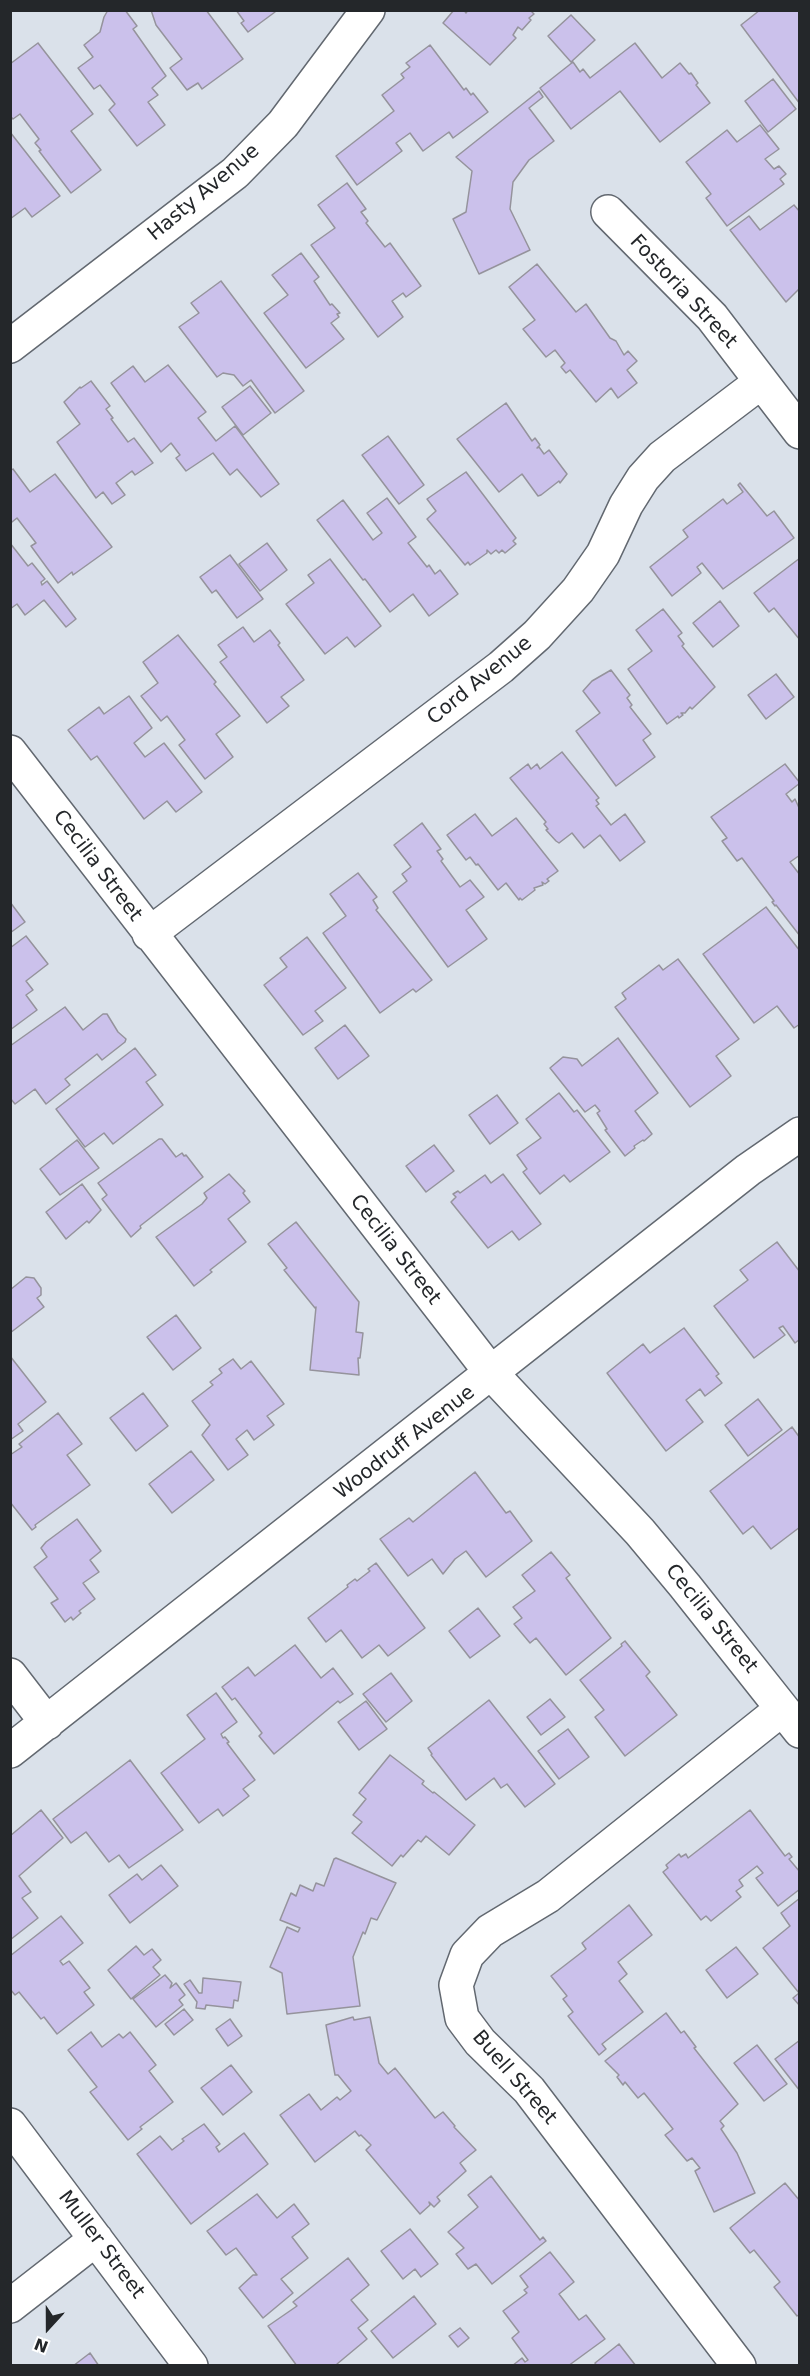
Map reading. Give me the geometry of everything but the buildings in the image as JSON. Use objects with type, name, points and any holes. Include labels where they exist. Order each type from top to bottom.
[{"type":"street","name":"Hasty Avenue","points":[[10,346],[235,173],[283,124],[368,10]]},
{"type":"street","name":"Fostoria Street","points":[[608,212],[712,317],[800,432]]},
{"type":"street","name":"Cord Avenue","points":[[149,934],[501,667],[537,635],[578,590],[603,554],[626,505],[643,478],[662,457],[761,382]]},
{"type":"street","name":"Cecilia Street","points":[[10,752],[492,1374],[640,1532],[791,1720]]},
{"type":"street","name":"Woodruff Avenue","points":[[10,1751],[492,1374],[748,1170],[800,1134]]},
{"type":"street","points":[[10,1675],[47,1723]]},
{"type":"street","name":"Buell Street","points":[[739,2366],[529,2090],[480,2042],[462,2018],[456,1984],[467,1955],[490,1932],[548,1896],[791,1720]]},
{"type":"street","name":"Muller Street","points":[[10,2125],[191,2366]]},
{"type":"street","points":[[10,2306],[96,2239]]}]
